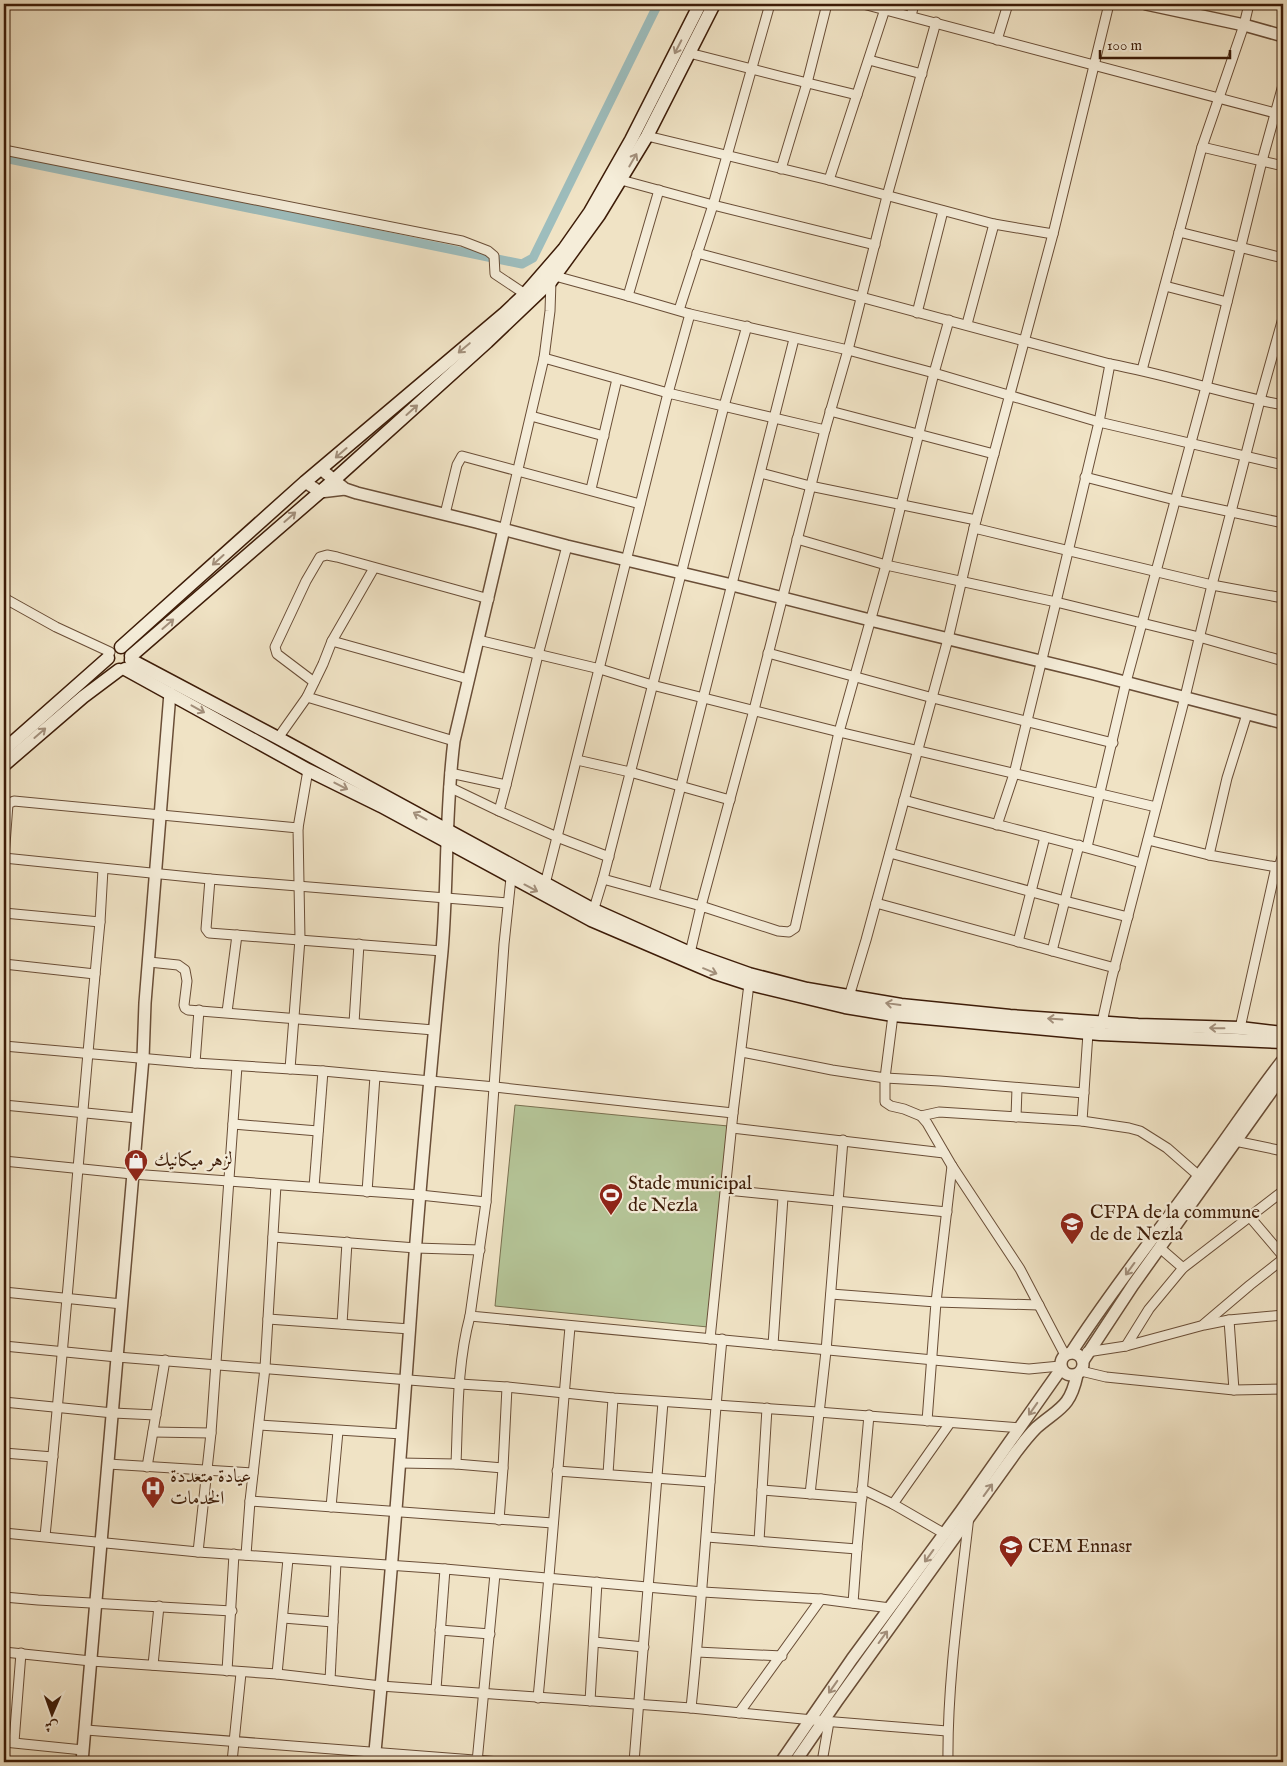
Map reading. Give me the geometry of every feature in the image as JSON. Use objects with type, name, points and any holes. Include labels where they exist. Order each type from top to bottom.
[{"type":"main road","points":[[4,765],[83,696],[126,664],[334,480],[529,296],[594,204],[631,140],[700,4]]},
{"type":"main road","points":[[4,750],[305,482],[322,470],[505,313],[553,278],[594,222],[647,136],[714,4]]},
{"type":"main road","points":[[113,652],[127,650],[126,664]]},
{"type":"main road","points":[[113,652],[112,668],[126,664],[278,738],[544,884],[592,915],[749,974],[893,1015],[1283,1042]]},
{"type":"main road","points":[[126,664],[170,693],[308,770],[381,806],[511,878],[715,973],[749,984],[847,1002],[901,1005],[1001,1016],[1097,1030],[1240,1028],[1283,1033]]},
{"type":"street","points":[[679,310],[713,205],[770,4]]},
{"type":"street","points":[[781,169],[808,83],[827,4]]},
{"type":"street","points":[[863,4],[1276,113]]},
{"type":"street","points":[[911,16],[914,4]]},
{"type":"street","points":[[998,40],[1008,4]]},
{"type":"street","points":[[847,1002],[876,904],[948,640],[975,524],[1053,234],[1109,4]]},
{"type":"street","points":[[1146,4],[1244,25],[1283,36]]},
{"type":"street","points":[[1142,370],[1202,147],[1244,25],[1249,4]]},
{"type":"street","points":[[829,180],[885,9]]},
{"type":"street","points":[[690,953],[754,710],[810,486],[848,350],[887,196],[936,22]]},
{"type":"street","points":[[688,53],[857,95]]},
{"type":"street","points":[[868,60],[922,74]]},
{"type":"street","points":[[1052,951],[1065,901],[1100,795],[1126,682],[1206,387],[1262,161],[1283,85]]},
{"type":"street","points":[[647,136],[829,180],[994,224],[1053,234]]},
{"type":"street","points":[[1202,147],[1283,166]]},
{"type":"street","points":[[4,150],[462,241],[488,251],[494,256],[494,268],[497,276],[529,296]]},
{"type":"street","points":[[621,180],[875,245]]},
{"type":"street","points":[[628,296],[659,190]]},
{"type":"street","points":[[917,313],[943,211]]},
{"type":"street","points":[[967,324],[994,224]]},
{"type":"street","points":[[1179,232],[1283,258]]},
{"type":"street","points":[[697,253],[917,313],[967,324],[1110,364],[1142,370],[1283,405]]},
{"type":"street","points":[[375,1757],[429,1082],[442,951],[450,772],[454,741],[468,679],[544,358],[553,278],[628,296],[690,314],[848,350],[1009,394],[1099,422],[1283,465]]},
{"type":"street","points":[[1165,286],[1227,302]]},
{"type":"street","points":[[544,884],[600,669],[668,393],[690,314]]},
{"type":"street","points":[[1082,1121],[1084,1093],[1097,1030],[1115,968],[1212,585],[1283,318]]},
{"type":"street","points":[[604,879],[701,906],[778,932],[789,932],[795,928],[840,732],[886,565],[949,320]]},
{"type":"street","points":[[592,915],[604,879],[724,406],[747,326]]},
{"type":"street","points":[[654,892],[794,338]]},
{"type":"street","points":[[544,358],[668,393],[825,430]]},
{"type":"street","points":[[997,826],[1014,774],[1099,422],[1110,364]]},
{"type":"street","points":[[591,489],[617,379]]},
{"type":"street","points":[[830,411],[994,454]]},
{"type":"street","points":[[530,416],[604,436]]},
{"type":"street","points":[[445,514],[460,457],[468,457],[591,489],[640,504]]},
{"type":"street","points":[[322,470],[346,489]]},
{"type":"street","points":[[761,473],[810,486],[901,504],[1068,550],[1212,585],[1283,598]]},
{"type":"street","points":[[1085,477],[1175,500],[1283,523]]},
{"type":"street","points":[[305,482],[320,492],[346,489],[627,561],[782,597],[1283,723]]},
{"type":"street","points":[[796,539],[886,565],[1056,602],[1199,637],[1283,661]]},
{"type":"street","points":[[499,811],[567,546]]},
{"type":"street","points":[[314,682],[277,654],[275,647],[306,581],[323,555],[337,557],[488,599]]},
{"type":"street","points":[[278,738],[307,697],[332,641],[374,568]]},
{"type":"street","points":[[4,598],[48,622],[113,652]]},
{"type":"street","points":[[478,640],[600,669],[652,685],[840,732],[1156,807]]},
{"type":"street","points":[[332,641],[468,679]]},
{"type":"street","points":[[768,653],[932,698],[1112,743]]},
{"type":"street","points":[[82,1762],[143,1058],[170,693]]},
{"type":"street","points":[[307,697],[454,741]]},
{"type":"street","points":[[1209,855],[1227,778],[1248,714]]},
{"type":"street","points":[[577,760],[630,772],[730,800]]},
{"type":"street","points":[[290,1069],[300,940],[298,828],[308,770]]},
{"type":"street","points":[[450,772],[506,786]]},
{"type":"street","points":[[449,787],[557,838],[609,857]]},
{"type":"street","points":[[298,828],[21,800],[11,801],[8,804],[4,859],[210,879],[508,903]]},
{"type":"street","points":[[904,800],[997,826],[1083,846],[1141,863]]},
{"type":"street","points":[[1018,942],[1045,837]]},
{"type":"street","points":[[1148,840],[1209,855],[1276,867]]},
{"type":"street","points":[[890,853],[1128,917]]},
{"type":"street","points":[[1240,1028],[1276,867],[1283,856]]},
{"type":"street","points":[[45,1536],[84,1113],[100,922],[102,869]]},
{"type":"street","points":[[456,1464],[464,1341],[470,1316],[486,1202],[511,878]]},
{"type":"street","points":[[210,879],[207,931],[212,934],[442,951]]},
{"type":"street","points":[[876,904],[1115,968]]},
{"type":"street","points":[[4,913],[100,922]]},
{"type":"street","points":[[227,1012],[237,935]]},
{"type":"street","points":[[354,1023],[359,944]]},
{"type":"street","points":[[149,962],[182,967],[187,975],[185,1008],[188,1010],[434,1030]]},
{"type":"street","points":[[4,964],[95,974]]},
{"type":"street","points":[[710,1339],[749,984]]},
{"type":"street","points":[[195,1063],[199,1010]]},
{"type":"street","points":[[893,1015],[885,1078],[885,1102],[891,1106],[921,1116],[939,1112],[1082,1121],[1129,1128],[1140,1131],[1167,1148],[1200,1176]]},
{"type":"street","points":[[4,1046],[195,1063],[323,1071],[495,1087],[734,1113]]},
{"type":"street","points":[[742,1052],[832,1070],[885,1078],[1084,1093]]},
{"type":"street","points":[[781,1762],[1020,1428],[1061,1368],[1061,1360],[1068,1354],[1200,1176],[1283,1060]]},
{"type":"street","points":[[198,1552],[211,1433],[237,1066]]},
{"type":"street","points":[[314,1188],[323,1071]]},
{"type":"street","points":[[795,1762],[826,1722],[1026,1439],[1068,1402],[1082,1365],[1133,1285],[1283,1075]]},
{"type":"street","points":[[367,1192],[374,1076]]},
{"type":"street","points":[[1016,1117],[1017,1088]]},
{"type":"street","points":[[4,1106],[138,1118]]},
{"type":"street","points":[[921,1116],[952,1166],[995,1228],[1068,1354]]},
{"type":"street","points":[[233,1124],[318,1131]]},
{"type":"street","points":[[732,1128],[944,1153]]},
{"type":"street","points":[[810,1494],[826,1351],[842,1140]]},
{"type":"street","points":[[1235,1141],[1283,1151]]},
{"type":"street","points":[[4,1161],[132,1174],[486,1202]]},
{"type":"street","points":[[927,1421],[936,1302],[952,1166]]},
{"type":"street","points":[[246,1555],[265,1368],[276,1185]]},
{"type":"street","points":[[726,1190],[947,1212]]},
{"type":"street","points":[[1126,1346],[1149,1309],[1183,1268],[1283,1191]]},
{"type":"street","points":[[773,1345],[783,1197]]},
{"type":"street","points":[[1204,1325],[1283,1258],[1249,1216]]},
{"type":"street","points":[[273,1237],[416,1248],[480,1250]]},
{"type":"street","points":[[342,1324],[347,1242]]},
{"type":"street","points":[[1160,1248],[1183,1268]]},
{"type":"street","points":[[4,1292],[122,1304]]},
{"type":"street","points":[[830,1294],[936,1302],[1039,1305]]},
{"type":"street","points":[[1061,1368],[1066,1374],[1126,1346],[1204,1325],[1230,1320],[1283,1315]]},
{"type":"street","points":[[470,1316],[570,1327],[722,1339],[826,1351],[1029,1369],[1061,1368]]},
{"type":"street","points":[[268,1319],[410,1329]]},
{"type":"street","points":[[1230,1320],[1234,1390]]},
{"type":"street","points":[[538,1698],[550,1578],[557,1471],[570,1327]]},
{"type":"street","points":[[691,1708],[707,1537],[715,1404],[722,1339]]},
{"type":"street","points":[[4,1346],[63,1350],[117,1357],[507,1387],[613,1398],[869,1415],[1020,1428]]},
{"type":"street","points":[[1068,1354],[1076,1354],[1082,1365],[1106,1377],[1234,1390],[1283,1390]]},
{"type":"street","points":[[147,1467],[165,1360]]},
{"type":"street","points":[[498,1520],[507,1387]]},
{"type":"street","points":[[608,1474],[613,1398]]},
{"type":"street","points":[[4,1402],[113,1413],[156,1415]]},
{"type":"street","points":[[634,1762],[663,1402]]},
{"type":"street","points":[[759,1541],[767,1408]]},
{"type":"street","points":[[853,1603],[869,1415]]},
{"type":"street","points":[[893,1504],[950,1423]]},
{"type":"street","points":[[259,1425],[402,1434]]},
{"type":"street","points":[[331,1507],[338,1431]]},
{"type":"street","points":[[153,1432],[211,1433]]},
{"type":"street","points":[[4,1453],[53,1457]]},
{"type":"street","points":[[400,1463],[456,1464],[503,1468]]},
{"type":"street","points":[[108,1464],[253,1473]]},
{"type":"street","points":[[557,1471],[710,1482]]},
{"type":"street","points":[[762,1490],[810,1494],[862,1493],[893,1504],[945,1534]]},
{"type":"street","points":[[250,1501],[553,1523]]},
{"type":"street","points":[[948,1762],[947,1731],[958,1610],[970,1516]]},
{"type":"street","points":[[4,1533],[198,1552],[445,1569],[702,1592],[821,1599],[890,1608]]},
{"type":"street","points":[[707,1537],[857,1549]]},
{"type":"street","points":[[227,1671],[234,1554]]},
{"type":"street","points":[[277,1674],[288,1559]]},
{"type":"street","points":[[330,1680],[336,1562]]},
{"type":"street","points":[[436,1689],[445,1569]]},
{"type":"street","points":[[477,1761],[495,1574]]},
{"type":"street","points":[[590,1701],[597,1582]]},
{"type":"street","points":[[4,1597],[232,1612]]},
{"type":"street","points":[[739,1712],[782,1656],[821,1599]]},
{"type":"street","points":[[153,1665],[159,1606]]},
{"type":"street","points":[[282,1618],[333,1622]]},
{"type":"street","points":[[440,1630],[490,1634]]},
{"type":"street","points":[[594,1642],[644,1647]]},
{"type":"street","points":[[4,1652],[91,1661],[277,1674],[381,1686],[691,1708],[826,1722],[947,1731]]},
{"type":"street","points":[[697,1652],[782,1656]]},
{"type":"street","points":[[14,1742],[21,1653]]},
{"type":"street","points":[[232,1762],[241,1672]]},
{"type":"street","points":[[822,1762],[826,1722]]},
{"type":"street","points":[[86,1730],[233,1741],[375,1757],[500,1762]]},
{"type":"street","points":[[4,1742],[83,1750]]},
{"type":"green space","name":"Stade municipal de Nezla","points":[[515,1105],[728,1126],[708,1327],[495,1306]]},
{"type":"waterway","points":[[4,158],[522,264],[533,258],[658,4]]},
{"type":"place","name":"لزهر ميكانيك","points":[[136,1182]]},
{"type":"place","name":"Stade municipal de Nezla","points":[[611,1216]]},
{"type":"place","name":"CFPA de la commune de de Nezla","points":[[1072,1245]]},
{"type":"place","name":"عيادة متعددة الخدمات","points":[[153,1509]]},
{"type":"place","name":"CEM Ennasr","points":[[1011,1568]]}]
